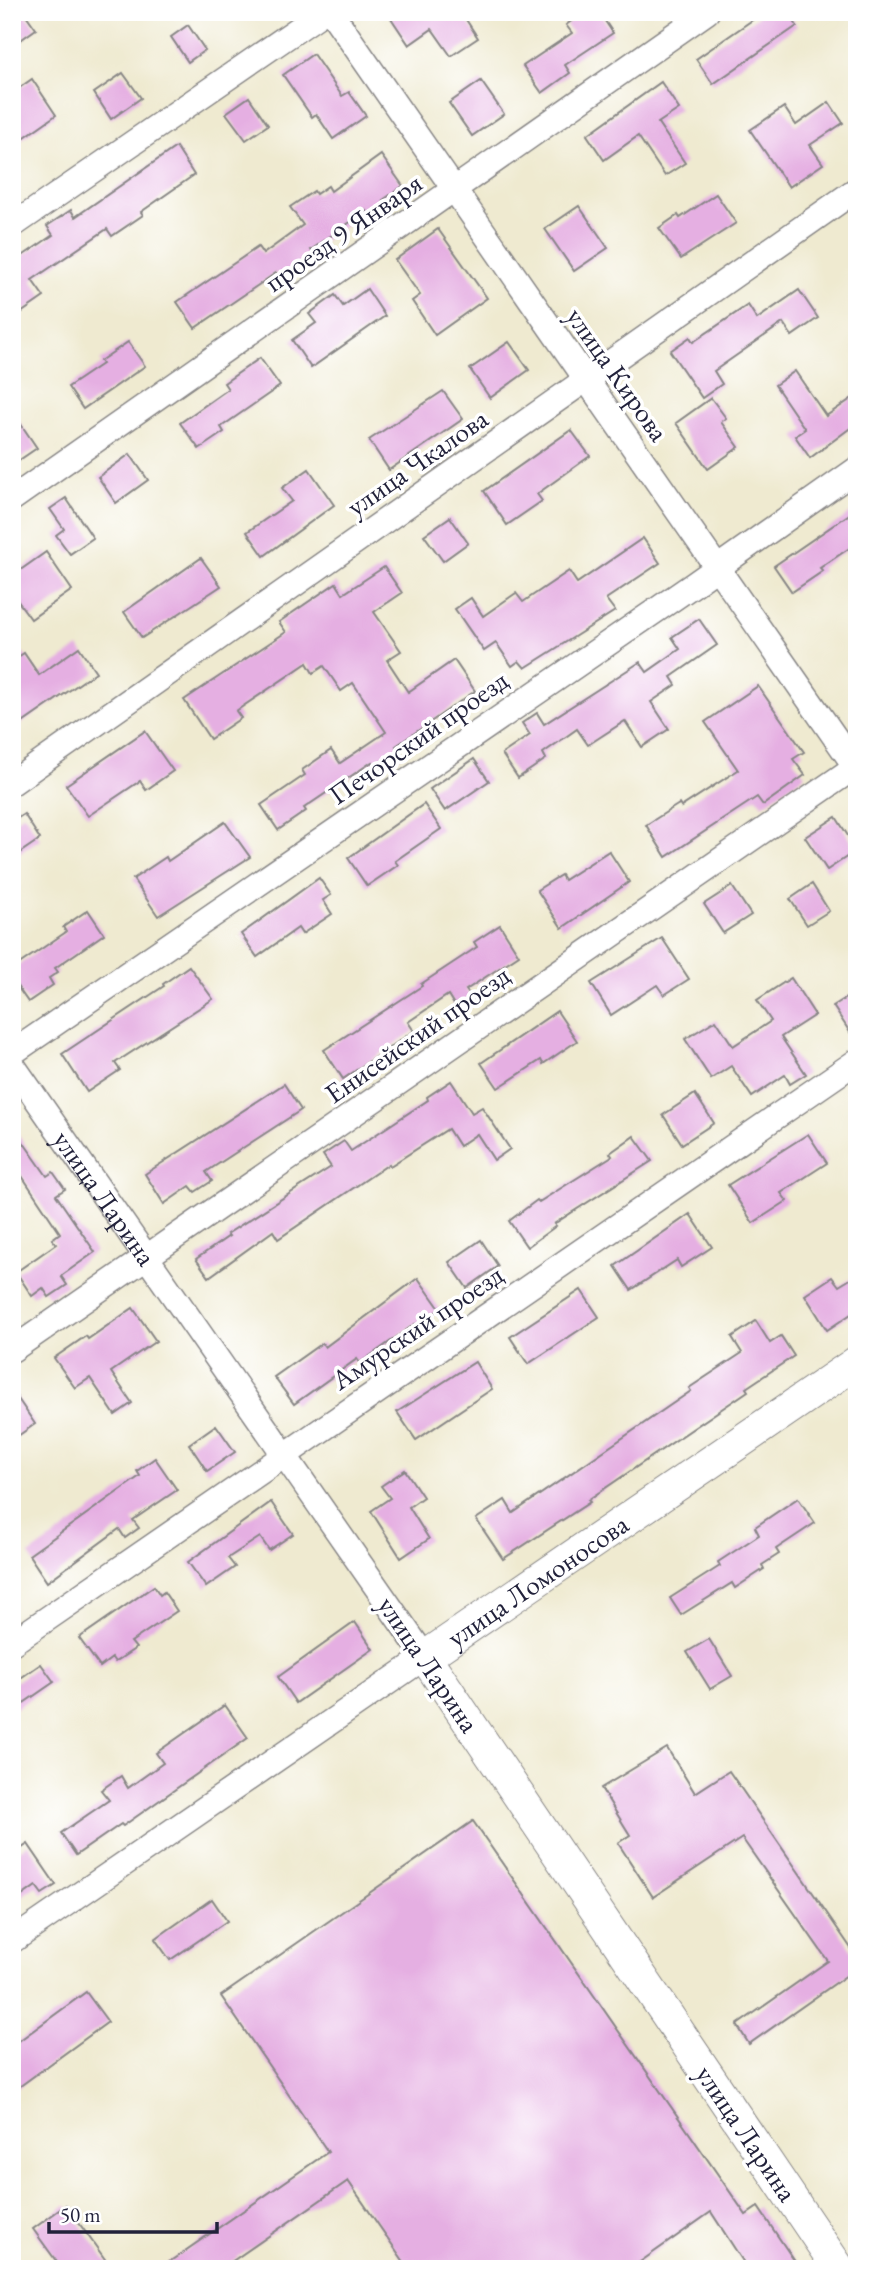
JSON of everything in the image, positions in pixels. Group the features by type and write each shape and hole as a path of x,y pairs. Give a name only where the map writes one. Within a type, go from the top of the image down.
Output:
{"main road":[{"name":"улица Ломоносова","path":"425,1657 857,1362"},
{"name":"улица Ларина","path":"425,1657 839,2269"}],"street":[{"path":"12,226 323,12"},
{"name":"улица Кирова","path":"331,12 856,768"},
{"name":"проезд 9 Января","path":"12,499 707,12"},
{"name":"улица Чкалова","path":"12,783 857,189"},
{"name":"Печорский проезд","path":"12,1053 857,469"},
{"name":"Енисейский проезд","path":"12,1350 856,768"},
{"name":"Амурский проезд","path":"12,1643 857,1062"},
{"name":"улица Ларина","path":"12,1064 425,1657"},
{"name":"улица Ломоносова","path":"12,1941 425,1657"}],"building":[{"path":"12,12 24,12 36,29 12,46"},
{"path":"387,12 461,12 478,38 451,56 432,29 409,45"},
{"path":"584,12 599,12 613,33 565,65 570,73 542,93 523,66 572,33 566,25"},
{"path":"764,12 788,12 797,26 713,84 696,59"},
{"path":"188,25 205,50 188,62 171,37"},
{"path":"313,54 342,96 349,92 366,116 333,139 316,114 312,117 283,75"},
{"path":"123,73 141,98 111,119 94,93"},
{"path":"32,79 56,115 12,146 12,93"},
{"path":"481,81 504,114 472,136 449,103"},
{"path":"661,82 679,109 658,123 685,163 665,176 638,136 604,160 587,135"},
{"path":"249,97 268,125 246,140 226,113"},
{"path":"829,102 843,123 810,145 823,164 789,187 750,130 784,107 796,125"},
{"path":"176,147 194,175 112,236 107,229 32,280 44,297 12,319 12,251 18,259 53,235 47,226 71,210 75,217"},
{"path":"381,155 403,186 383,200 387,207 371,219 366,211 311,250 317,259 283,283 276,273 195,328 177,302 258,247 263,254 303,225 290,207 314,191 316,194 328,186 331,191"},
{"path":"716,194 736,223 681,259 659,228 678,215 680,218"},
{"path":"579,206 608,248 574,271 545,229"},
{"path":"438,229 487,298 435,335 412,301 420,295 395,260"},
{"path":"367,289 385,316 311,368 292,340 316,323 309,314 335,295 343,306"},
{"path":"799,290 818,318 792,336 783,323 714,371 722,384 702,398 670,351 690,337 693,342 748,305 757,319"},
{"path":"128,342 145,366 83,409 68,387"},
{"path":"509,342 529,370 490,398 470,369"},
{"path":"260,358 280,386 221,427 224,432 199,449 180,423 228,389 224,383"},
{"path":"795,371 826,416 857,395 857,423 810,458 795,436 805,429 775,385"},
{"path":"443,391 463,419 389,470 369,440"},
{"path":"711,398 726,418 721,422 739,447 708,469 676,423"},
{"path":"12,411 37,448 12,465"},
{"path":"571,430 590,456 537,494 542,501 507,525 484,491"},
{"path":"130,454 148,480 116,503 98,477"},
{"path":"309,469 334,505 264,556 247,532 292,501 282,488"},
{"path":"66,498 93,538 70,554 56,535 64,529 50,509"},
{"path":"857,509 857,543 820,568 823,571 792,592 774,566"},
{"path":"450,517 468,543 443,561 424,535"},
{"path":"643,538 660,563 606,599 615,611 525,668 519,661 512,666 496,643 484,651 455,609 471,598 483,616 516,593 523,602 569,571 577,583"},
{"path":"46,552 72,590 31,619 12,593 12,576"},
{"path":"201,558 221,586 142,638 124,612"},
{"path":"384,567 402,593 374,612 401,651 387,660 408,692 454,660 475,691 396,746 402,755 378,771 372,762 304,808 306,811 278,830 261,805 305,775 302,770 331,750 340,763 386,732 353,683 341,691 324,666 313,673 307,663 236,711 241,718 210,739 184,700 286,632 279,622 336,583 343,594"},
{"path":"699,619 717,645 671,677 676,685 651,702 669,729 642,747 625,721 588,745 577,729 543,753 546,759 518,778 502,754 530,735 522,723 537,713 544,724 640,662 647,672 680,649 672,637"},
{"path":"79,647 96,672 21,724 12,711 12,661 24,653 39,675"},
{"path":"758,686 804,752 793,759 805,775 763,805 757,797 666,857 646,825 679,804 681,807 738,770 705,722"},
{"path":"145,731 173,771 146,790 140,781 88,816 66,785"},
{"path":"474,759 489,781 445,811 430,789"},
{"path":"424,804 441,829 395,861 398,865 367,886 348,858"},
{"path":"24,814 40,839 12,858 12,822"},
{"path":"836,817 857,850 827,870 805,837"},
{"path":"225,822 250,857 158,916 133,879 166,857 168,861"},
{"path":"609,851 629,882 562,928 537,890 561,875 564,880"},
{"path":"319,878 331,895 323,900 332,914 302,934 298,928 257,957 241,934"},
{"path":"812,884 829,911 807,925 790,899"},
{"path":"732,886 751,915 723,933 704,904"},
{"path":"88,910 104,934 55,968 58,972 49,978 53,985 28,1002 12,979 12,969 66,932 63,927"},
{"path":"500,925 519,955 466,990 474,1001 458,1011 448,995 408,1022 414,1031 343,1079 324,1050 477,947 474,942"},
{"path":"662,938 689,979 664,995 657,985 611,1015 591,983"},
{"path":"189,966 213,999 115,1063 120,1070 87,1092 62,1054 164,986 163,984"},
{"path":"791,978 815,1015 781,1037 806,1074 790,1084 785,1075 752,1097 731,1066 711,1079 685,1039 716,1020 733,1046 771,1021 757,1000"},
{"path":"857,991 857,1043 833,1006"},
{"path":"557,1011 577,1041 543,1064 541,1060 498,1088 481,1063"},
{"path":"451,1081 472,1113 482,1107 510,1149 494,1160 477,1134 459,1146 448,1129 390,1166 389,1164 278,1239 273,1231 209,1277 196,1259 229,1236 227,1234 331,1167 323,1155 344,1141 351,1151 428,1100 427,1097"},
{"path":"284,1084 301,1110 206,1172 212,1181 195,1192 190,1186 164,1204 145,1174"},
{"path":"695,1094 714,1123 682,1144 663,1115"},
{"path":"12,1126 47,1176 53,1172 65,1189 56,1195 95,1252 61,1276 67,1285 49,1297 43,1288 32,1296 16,1272 56,1244 52,1239 60,1233 12,1161"},
{"path":"808,1134 827,1163 781,1193 787,1201 753,1223 728,1185"},
{"path":"634,1136 652,1161 554,1224 556,1226 527,1247 509,1221 537,1200 539,1202 612,1156 610,1153"},
{"path":"690,1214 712,1247 681,1267 677,1260 631,1290 615,1266"},
{"path":"481,1240 498,1266 467,1288 449,1262"},
{"path":"857,1275 857,1310 827,1330 805,1295 832,1277 839,1286"},
{"path":"418,1278 440,1309 360,1363 357,1359 294,1404 274,1377 322,1343 325,1347"},
{"path":"581,1290 599,1317 528,1364 510,1337"},
{"path":"133,1308 156,1341 111,1372 132,1403 115,1415 90,1378 75,1388 54,1358 86,1336 88,1339"},
{"path":"756,1321 770,1343 781,1336 794,1356 746,1388 748,1391 588,1500 590,1502 503,1559 476,1519 505,1500 513,1513 691,1391 689,1388 742,1353 732,1337"},
{"path":"475,1362 492,1389 416,1440 397,1412"},
{"path":"12,1390 35,1424 12,1440"},
{"path":"216,1425 235,1452 207,1471 189,1444"},
{"path":"155,1458 177,1490 133,1520 139,1528 125,1538 119,1529 47,1582 29,1555 140,1476 137,1471"},
{"path":"405,1470 423,1497 409,1507 429,1539 401,1558 371,1511 390,1498 381,1486"},
{"path":"798,1498 815,1523 776,1549 779,1554 762,1565 764,1569 735,1588 732,1583 681,1615 670,1598 720,1566 718,1562 759,1535 755,1527"},
{"path":"271,1502 293,1534 269,1550 260,1537 228,1558 235,1567 206,1587 188,1562"},
{"path":"154,1586 160,1595 164,1592 177,1611 131,1642 136,1648 115,1662 112,1658 100,1667 79,1638"},
{"path":"355,1622 373,1649 296,1703 278,1677"},
{"path":"709,1639 732,1676 710,1689 687,1652"},
{"path":"41,1664 54,1682 12,1711 12,1684"},
{"path":"225,1705 248,1738 123,1826 121,1824 76,1855 61,1833 109,1800 101,1790 121,1776 128,1788 163,1763 156,1753"},
{"path":"667,1748 695,1793 729,1771 857,1957 857,1968 749,2044 737,2025 828,1961 742,1838 653,1897 618,1843 630,1835 601,1788"},
{"path":"473,1821 746,2215 758,2207 800,2269 748,2269 711,2212 630,2269 409,2269 348,2181 221,2269 159,2269 328,2152 221,1996"},
{"path":"28,1844 56,1885 42,1894 36,1886 12,1903 12,1855"},
{"path":"212,1899 227,1921 170,1960 155,1939"},
{"path":"86,1992 108,2022 12,2092 12,2046"},
{"path":"66,2205 112,2269 62,2269 33,2229"}]}
